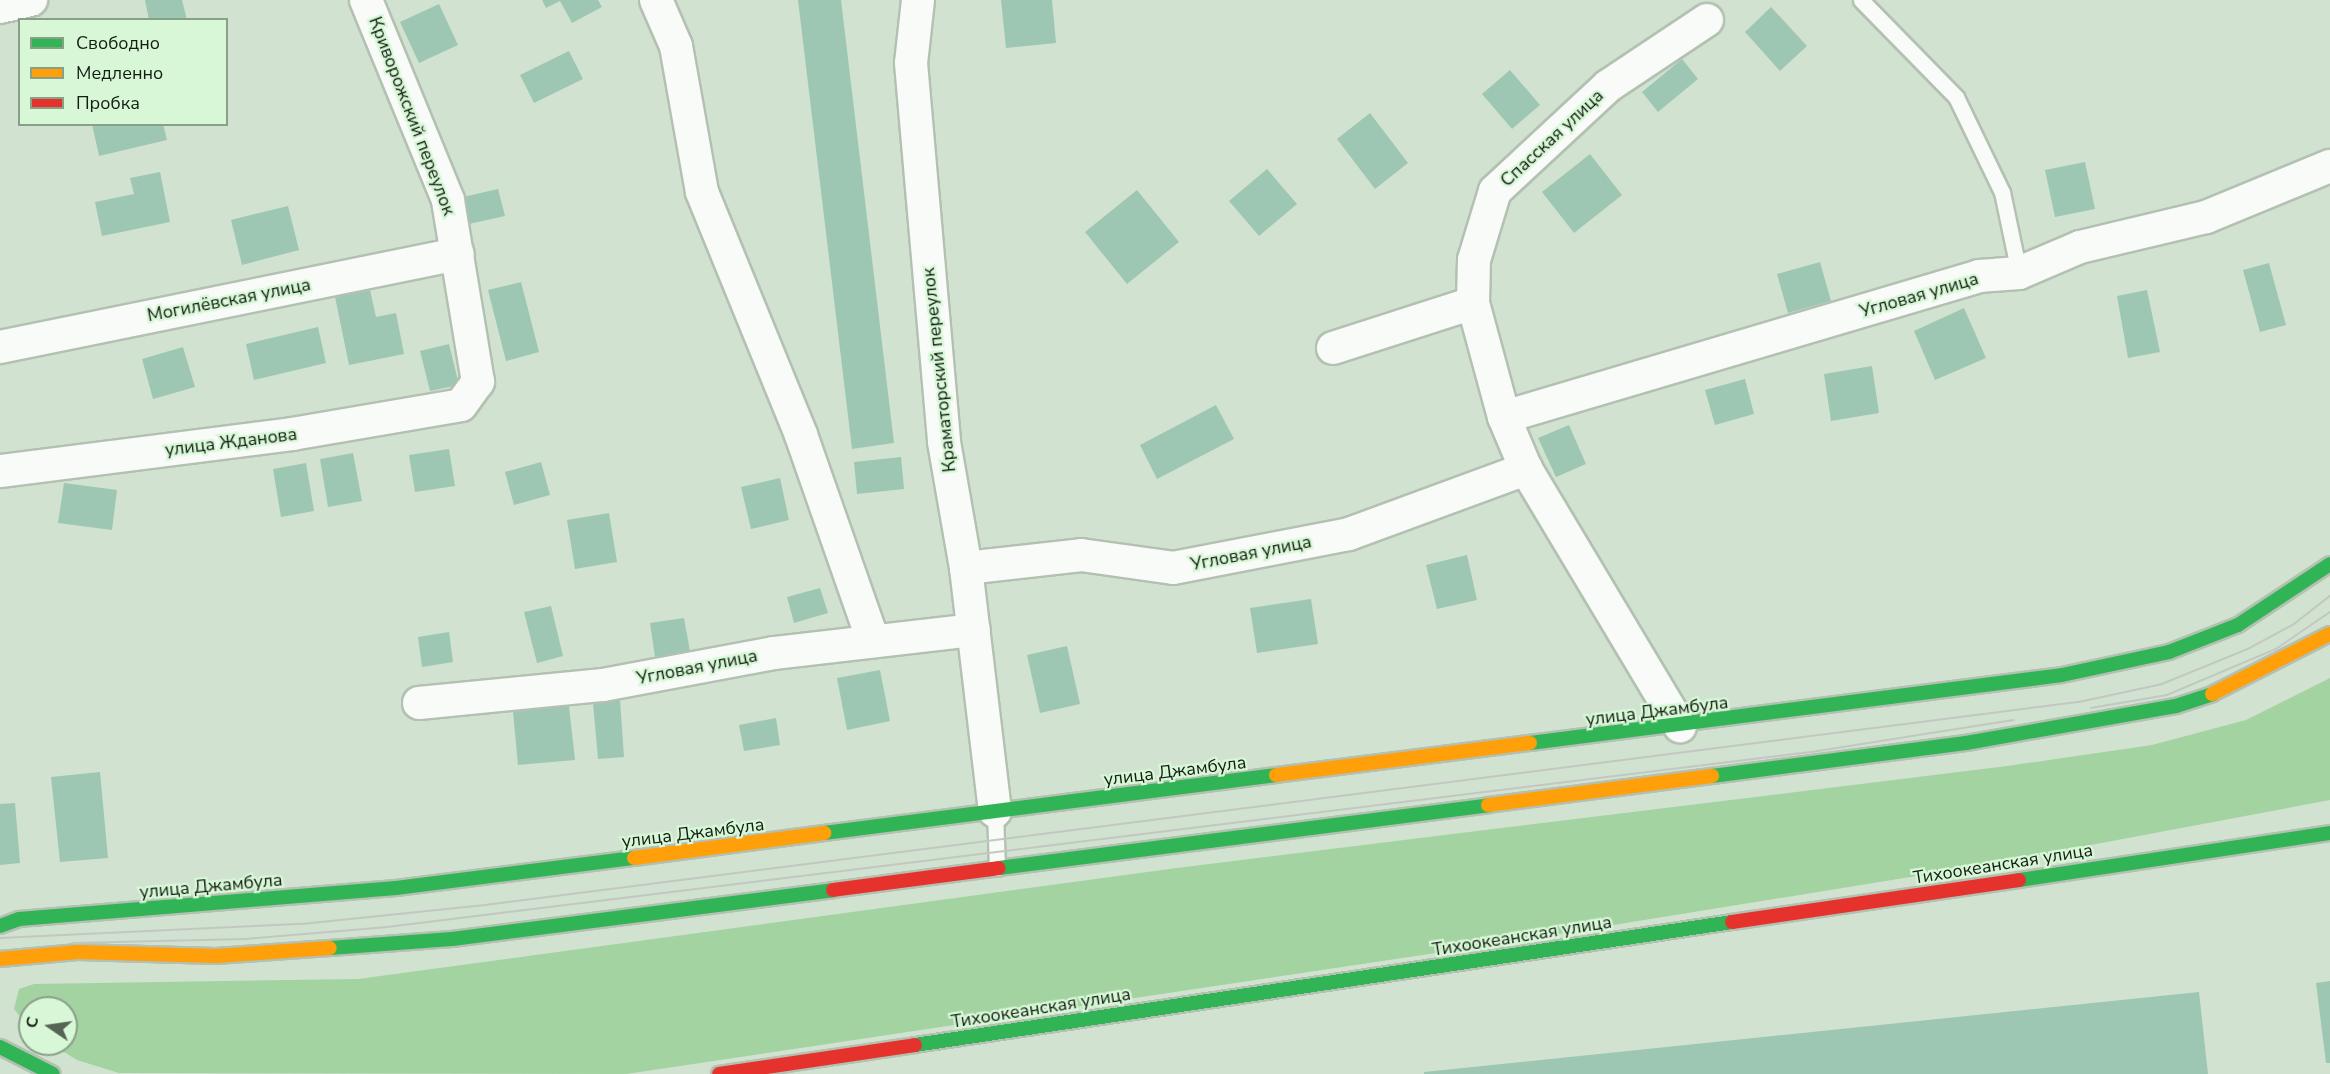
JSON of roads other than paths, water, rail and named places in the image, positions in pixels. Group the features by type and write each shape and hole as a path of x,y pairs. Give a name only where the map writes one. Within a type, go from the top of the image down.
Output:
{"street":[{"path":"0,6 32,0"},
{"name":"Криворожский переулок","path":"366,0 448,200 478,382 461,405"},
{"path":"656,0 676,46 702,192 801,435 873,641"},
{"name":"Краматорский переулок","path":"918,0 911,63 944,442 966,568 995,811"},
{"name":"Спасская улица","path":"1680,726 1526,469 1504,417 1473,303 1474,260 1495,191 1608,86 1707,20"},
{"name":"Угловая улица","path":"1504,417 1979,276 2019,273 2080,247 2206,217 2330,166"},
{"name":"Могилёвская улица","path":"0,346 458,254"},
{"path":"1333,348 1473,303"},
{"name":"улица Жданова","path":"0,471 292,434 461,405"},
{"name":"Угловая улица","path":"966,568 1081,555 1173,568 1349,534 1526,469"},
{"name":"улица Джамбула","path":"0,926 19,919 396,888 1680,726 2062,675 2169,652 2238,625 2330,564"},
{"name":"Угловая улица","path":"419,703 603,685 774,653 974,630"},
{"path":"0,959 78,952 216,956 318,951 997,868 2078,727 2176,706 2230,688 2330,634"},
{"name":"Тихоокеанская улица","path":"719,1074 2330,833"},
{"path":"0,1047 53,1074"}],"lane":[{"path":"1861,0 1956,97 2002,192 2019,273"},
{"path":"995,811 997,868"}],"tram line":[{"path":"0,938 302,924 485,905 2079,702 2162,684 2250,648 2294,624 2330,596"},
{"path":"2091,708 2167,695 2276,649 2330,612"},
{"path":"72,943 245,939 387,927 1818,751 2014,720"}]}
